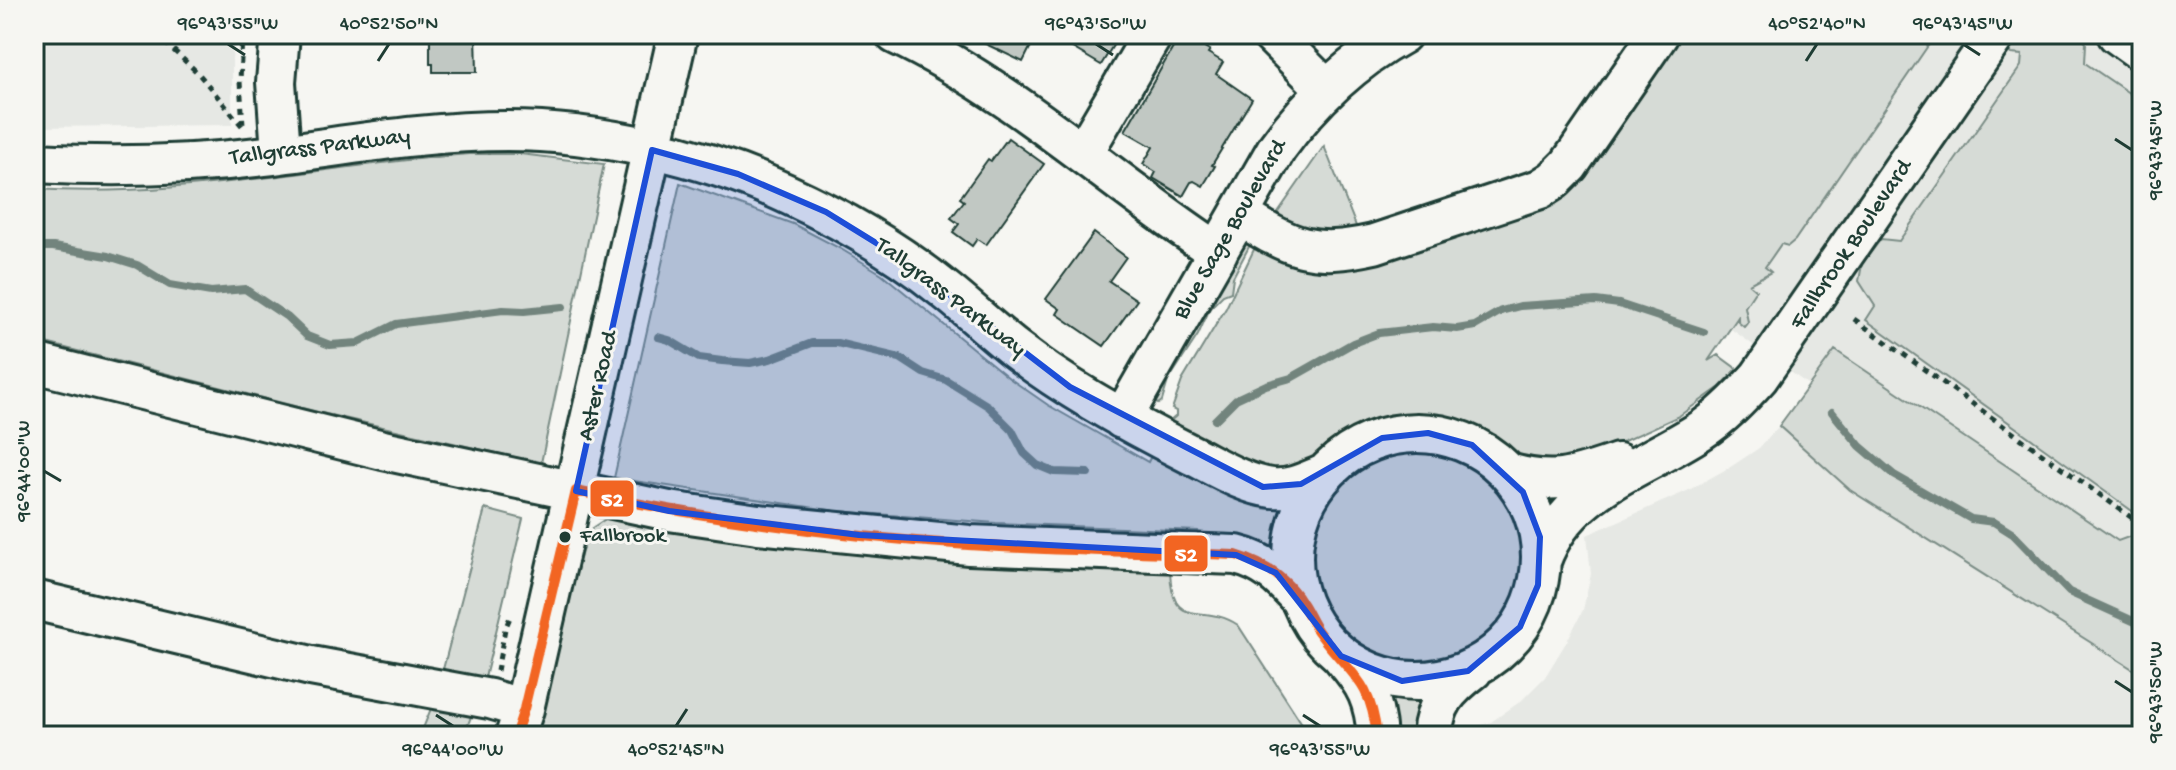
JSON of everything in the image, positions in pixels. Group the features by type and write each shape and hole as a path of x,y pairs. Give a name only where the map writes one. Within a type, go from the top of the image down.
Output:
{"street":[{"path":"280,34 276,82 281,152"},
{"name":"Aster Road","path":"520,722 576,491 678,34"},
{"path":"895,34 987,86 1218,252"},
{"path":"1083,153 1153,34"},
{"path":"1271,34 1326,89"},
{"name":"Blue Sage Boulevard","path":"1122,419 1277,148 1298,119 1326,89 1402,34"},
{"path":"1239,215 1275,238 1301,249 1348,250 1540,189 1569,165 1659,34"},
{"name":"Fallbrook Boulevard","path":"1541,561 1554,532 1578,504 1598,489 1713,422 1737,401 1772,359 1996,34"},
{"path":"2117,34 2142,52"},
{"name":"Tallgrass Parkway","path":"34,163 96,166 242,159 417,135 512,131 600,139 692,158 751,179 826,212 869,236 944,289 1016,349 1122,419 1263,487 1288,488 1325,474"},
{"path":"34,363 383,450 669,511 859,535 969,545 1236,555 1256,560 1276,573 1300,599 1317,630 1361,679 1370,696 1377,736"},
{"path":"1300,599 1293,555 1301,512 1325,474 1361,446 1405,433 1451,437 1492,457 1508,473 1523,492 1534,514 1540,537 1538,585 1520,627 1487,660 1451,687 1439,704 1432,736"},
{"name":"Fallbrook Boulevard","path":"1508,473 1534,480 1569,478 1688,438"},
{"path":"34,600 311,666 490,699 520,722"},
{"path":"1341,656 1380,676 1413,681 1447,678 1487,660"}],"path":[{"path":"156,34 198,73 243,127 240,82 242,34"},
{"path":"1854,319 2142,525"}],"highlighted area":[{"path":"652,150 738,174 826,212 907,262 1070,387 1263,487 1301,484 1382,438 1428,433 1472,445 1523,492 1540,537 1538,585 1520,627 1468,671 1402,681 1341,656 1276,573 1236,555 859,535 669,511 576,491"}],"shaded area":[{"path":"34,34 235,34 232,125 34,127"},
{"path":"1645,34 1936,34 1795,240 1788,246 1781,244 1765,267 1771,272 1749,284 1756,290 1745,307 1748,322 1744,327 1738,322 1738,317 1708,361 1718,355 1737,369 1720,387 1679,416 1565,468 1512,463 1482,440 1460,429 1411,421 1387,423 1344,439 1312,465 1271,477 1168,423 1176,416 1176,411 1172,409 1182,381 1226,308 1258,241 1324,146 1360,236 1532,179 1561,156"},
{"path":"1671,34 2142,34 2142,532 2118,541 1835,350 1810,386 1731,329 1756,289 1581,166"},
{"path":"2018,34 2079,34 2086,43 2085,63 2142,102 2142,518 1866,320 1875,306 1859,281 1862,264 1881,239 1899,241 2021,66 2022,55 2011,54 2007,50"},
{"path":"470,154 520,154 604,164 541,463 326,414 34,340 34,189 89,191 198,185"},
{"path":"680,183 793,224 841,249 882,274 1009,378 1048,405 1148,462 1152,454 1287,504 1276,552 1199,536 1198,531 996,523 836,511 614,478"},
{"path":"1252,241 1233,277 1231,292 1223,295 1210,308 1198,335 1168,381 1162,401 1158,404 1152,401 1243,244"},
{"path":"1835,350 2118,541 2142,532 2142,675 1850,490 1779,426"},
{"path":"1779,426 1850,490 2142,675 2142,736 1464,736 1464,730 1491,722 1521,701 1545,677 1583,610 1591,574 1587,535 1687,491 1732,466 1759,448"},
{"path":"1412,449 1454,457 1473,467 1489,481 1503,497 1513,516 1521,558 1513,600 1503,619 1489,635 1473,649 1454,659 1412,667 1370,659 1351,649 1335,635 1321,619 1311,600 1303,558 1311,516 1321,497 1335,481 1351,467 1370,457"},
{"path":"485,509 523,519 483,686 441,677"},
{"path":"610,516 1170,567 1172,588 1182,609 1224,618 1238,625 1310,736 534,736 582,551 592,528"},
{"path":"1389,694 1425,697 1417,736 1389,736"},
{"path":"434,701 474,708 464,736 420,736"}],"building":[{"path":"430,34 476,34 477,72 433,72"},
{"path":"965,34 1037,34 1023,62"},
{"path":"1049,34 1120,34 1101,65"},
{"path":"1181,34 1210,50 1208,53 1223,62 1216,74 1252,99 1212,165 1215,166 1203,186 1191,182 1183,196 1153,178 1156,172 1143,164 1153,147 1125,131"},
{"path":"1008,138 1044,164 986,245 977,239 972,246 953,232 959,224 951,218 964,201 960,198 988,159 991,161"},
{"path":"1094,233 1126,257 1109,281 1137,300 1104,346 1057,314 1060,309 1046,299"}],"waterway":[{"path":"34,247 108,256 137,265 170,285 211,292 245,289 287,317 307,336 330,345 358,343 396,324 503,310 563,307"},
{"path":"1215,420 1236,399 1291,378 1353,343 1379,333 1475,326 1501,311 1520,306 1596,301 1619,304 1704,332"},
{"path":"658,337 699,358 722,361 750,363 812,343 837,343 900,358 923,373 946,380 988,406 1012,430 1024,453 1037,465 1054,472 1088,473"},
{"path":"1832,412 1860,446 1894,475 1971,519 1994,522 2013,534 2069,592 2142,625"}],"transit line":[{"name":"52","path":"515,736 576,491 722,518 870,537 1001,547 1236,555 1273,572 1295,593 1317,630 1358,679 1370,702 1377,736"}],"place":[{"name":"Fallbrook","path":"565,537"}]}
